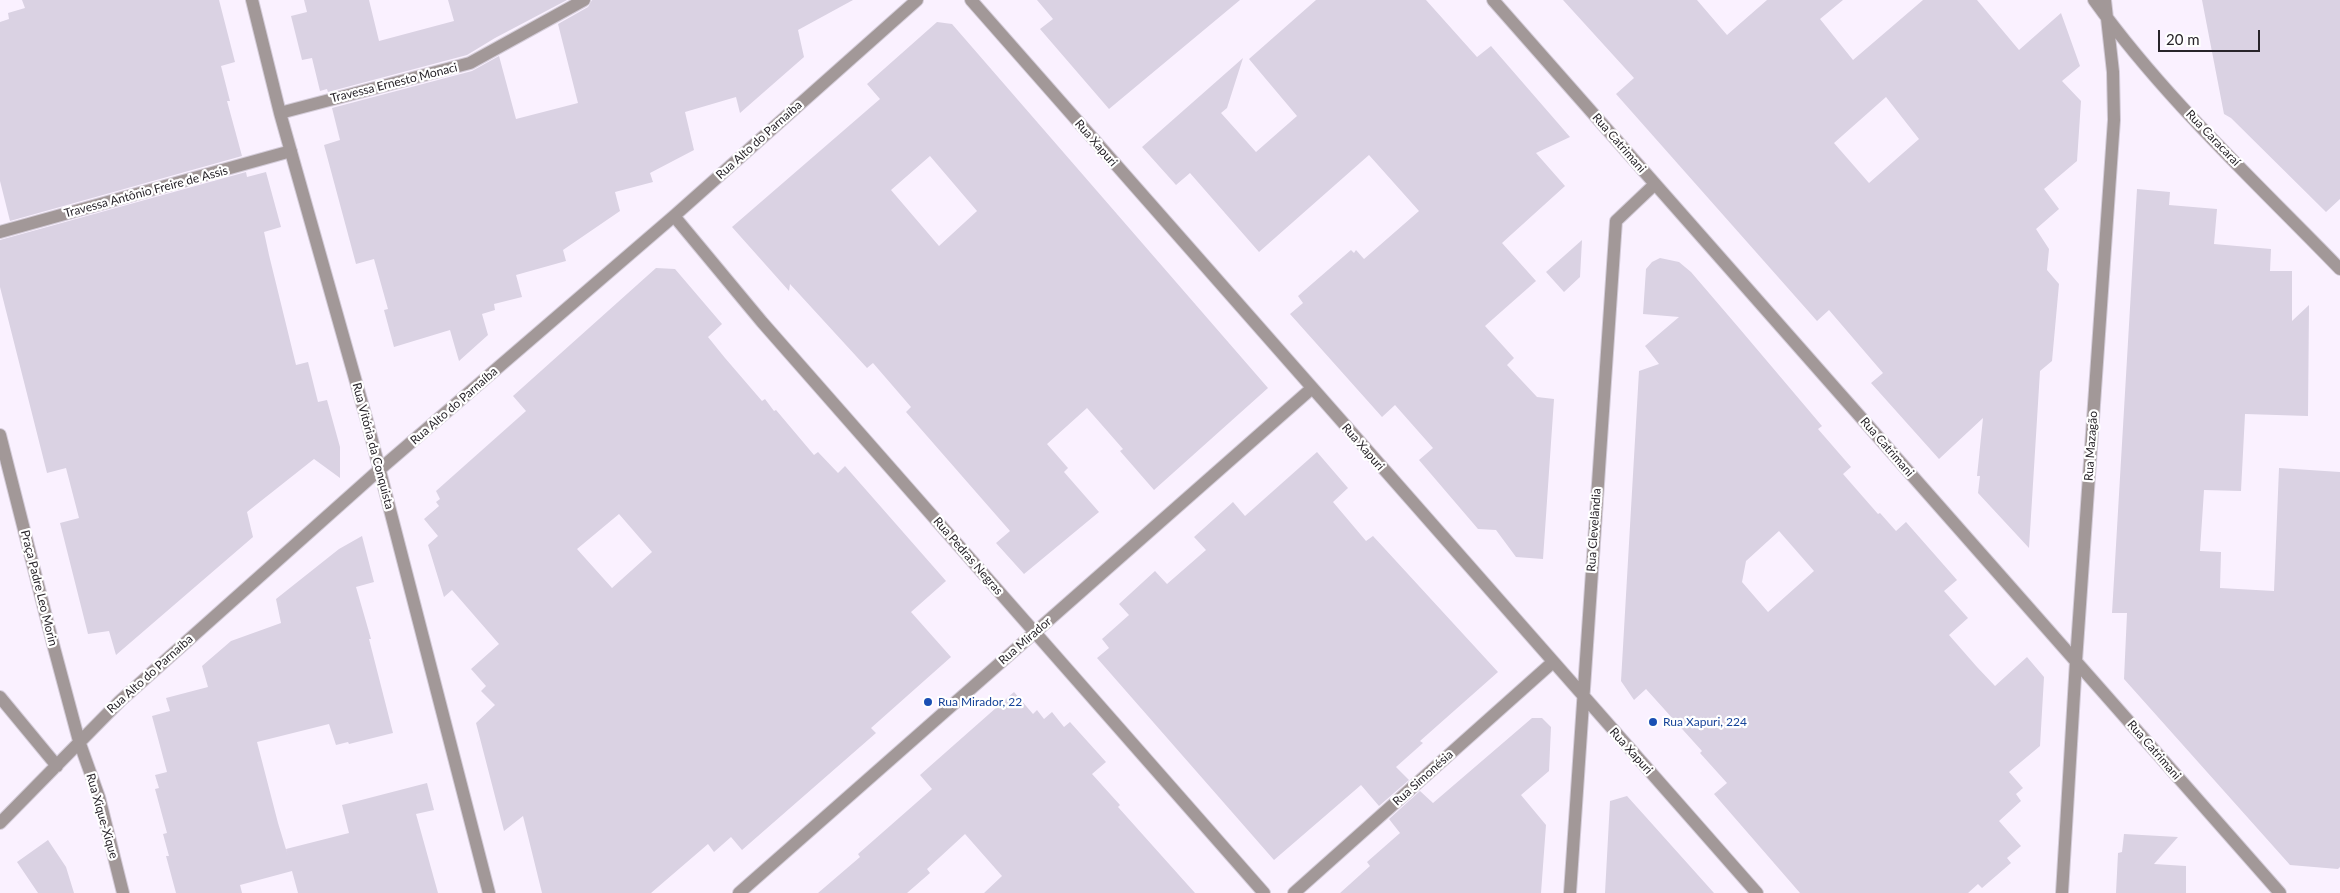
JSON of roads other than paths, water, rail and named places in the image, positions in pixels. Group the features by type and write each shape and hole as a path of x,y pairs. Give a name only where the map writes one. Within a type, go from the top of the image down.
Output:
{"street":[{"name":"Rua Vitória da Conquista","path":"252,0 280,113 379,470 489,893"},
{"name":"Travessa Ernesto Monaci","path":"280,113 470,63 584,0"},
{"name":"Rua Alto do Parnaíba","path":"0,822 58,766 79,741 120,701 379,470 674,216 917,0"},
{"name":"Rua Xapuri","path":"971,0 1311,389 1757,893"},
{"name":"Rua Catrimani","path":"1493,0 2280,893"},
{"name":"Rua Caracaraí","path":"2094,0 2107,19 2185,109 2340,268"},
{"name":"Rua Mazagão","path":"2062,893 2076,661 2114,120 2113,72 2105,0"},
{"name":"Travessa Antônio Freire de Assis","path":"0,232 291,151"},
{"name":"Rua Clevelândia","path":"1570,893 1616,221 1655,184"},
{"name":"Rua Pedras Negras","path":"674,216 762,322 1264,893"},
{"name":"Rua Mirador","path":"739,893 1311,389"},
{"name":"Praça Padre Leo Morin","path":"0,435 79,741"},
{"name":"Rua Simonésia","path":"1294,893 1553,662"},
{"path":"0,697 58,766"},
{"name":"Rua Xique-Xique","path":"79,741 99,798 123,893"}],"place":[{"name":"Rua Mirador, 22","path":"928,702"},
{"name":"Rua Xapuri, 224","path":"1653,722"}]}
